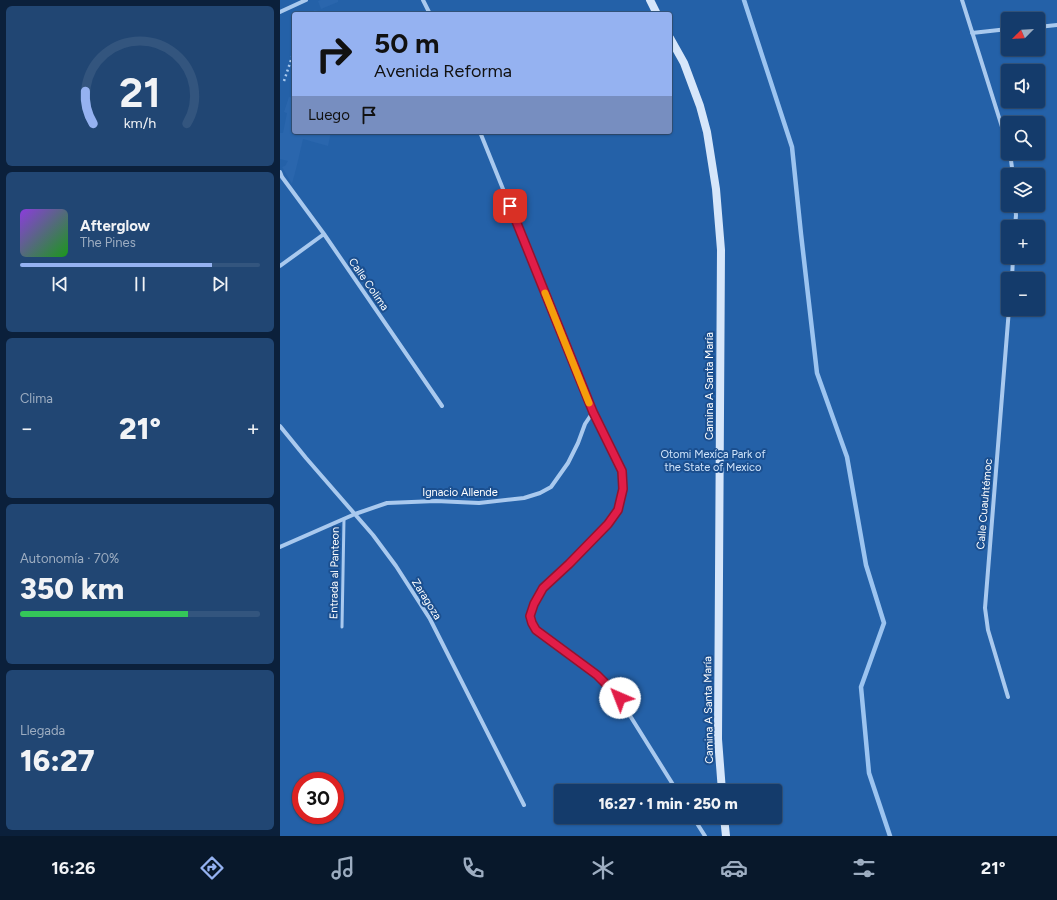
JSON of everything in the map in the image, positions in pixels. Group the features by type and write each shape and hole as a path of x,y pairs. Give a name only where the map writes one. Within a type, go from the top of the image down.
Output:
{"main road":[{"path":"650,0 656,12"},
{"name":"Camina A Santa María","path":"672,41 684,62 700,106 707,132 716,189 721,250 718,739 721,784"},
{"path":"725,824 726,836"}],"street":[{"path":"280,12 306,0"},
{"path":"423,0 429,12"},
{"path":"962,0 1001,124"},
{"path":"1045,26 1057,25"},
{"path":"972,33 1001,30"},
{"path":"481,134 593,412 622,471 623,489 618,510 608,524 543,588 534,604 530,616 532,623 536,630 597,675 620,698 673,784"},
{"name":"Calle Colima","path":"280,172 282,177 324,234 442,406"},
{"path":"280,266 324,234"},
{"name":"Calle Cuauhtémoc","path":"1008,316 985,608 988,630 1008,697"},
{"name":"Ignacio Allende","path":"280,547 354,514 387,503 436,501 480,503 524,498 540,493 551,487 568,463 585,424 593,412"},
{"name":"Zaragoza","path":"280,426 373,535 430,619 524,805"},
{"path":"697,824 705,836"}],"lane":[{"name":"Entrada al Panteon","path":"342,627 344,519"}],"path":[{"path":"284,81 292,57"}],"green space":[{"name":"Otomi Mexica Park of the State of Mexico","path":"280,0 1057,0 1057,836 280,836"}],"building":[{"path":"338,0 338,2 321,9 318,1"},
{"path":"314,10 323,12 313,12"},
{"path":"289,97 292,98 292,134 331,134 328,146 303,139 292,184 282,167 285,166 288,161 280,159 280,133 283,133 287,113 284,112"}],"waterway":[{"path":"744,0 792,147 817,373 847,457 866,565 884,623 861,687 869,773 890,836"}],"slow traffic":[{"path":"545,293 589,403"}],"route":[{"path":"510,206 593,412 622,471 623,489 618,510 608,524 543,588 534,604 530,616 536,630 597,675 620,698"}]}
